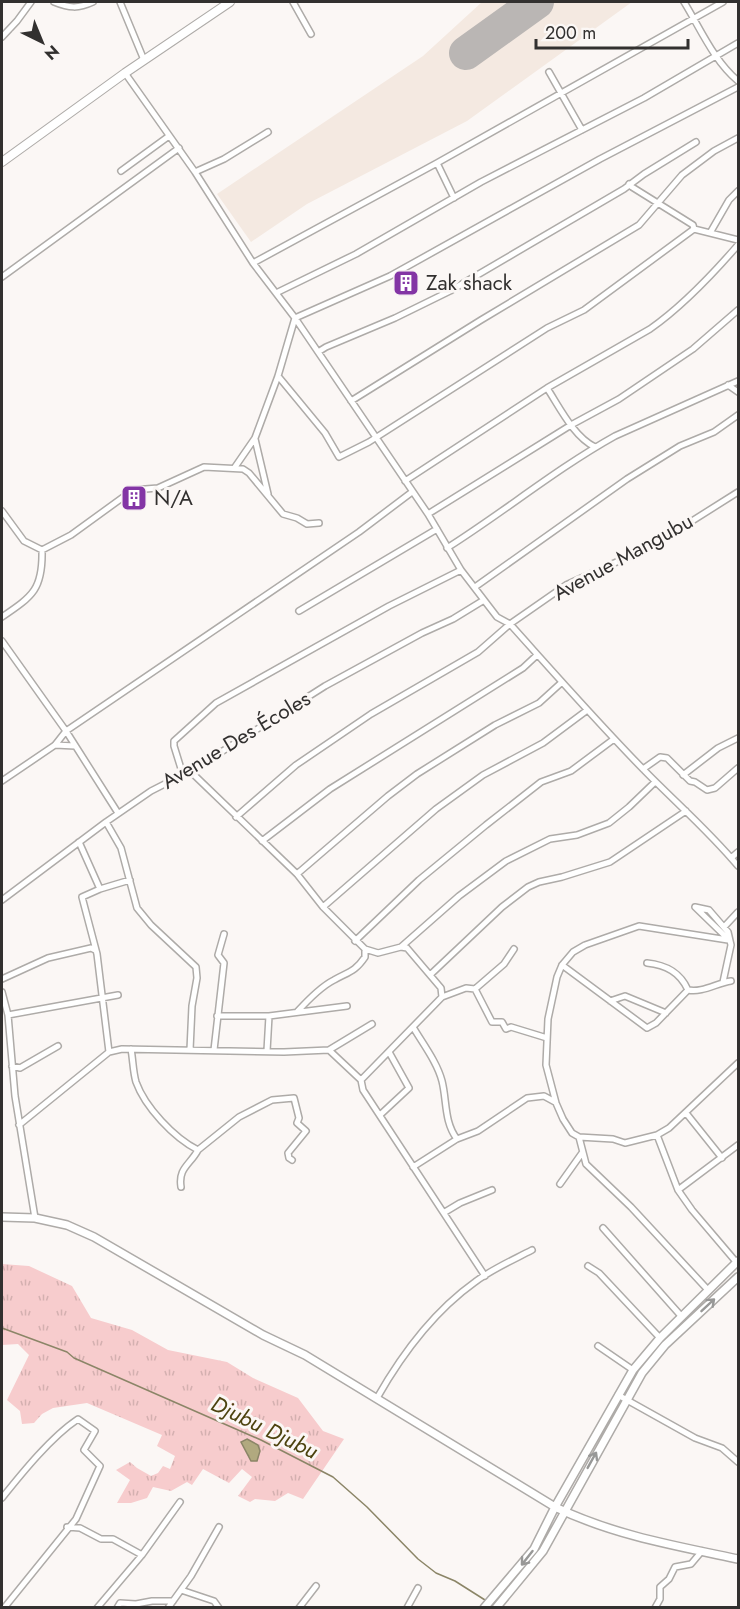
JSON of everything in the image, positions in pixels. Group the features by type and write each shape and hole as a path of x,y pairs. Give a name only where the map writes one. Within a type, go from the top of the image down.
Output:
{"main road":[{"path":"2,162 125,73 230,2"}],"street":[{"path":"2,37 31,2"},
{"path":"54,2 66,7 81,8 93,2"},
{"path":"120,2 144,60"},
{"path":"293,2 311,34"},
{"path":"684,2 730,74 738,81"},
{"path":"253,263 437,163 723,2"},
{"path":"276,294 356,254 738,43"},
{"path":"549,72 582,130"},
{"path":"125,73 179,148 253,263 295,318 376,437 428,514 461,570 497,617 510,624 586,711 715,839 738,866"},
{"path":"235,467 255,438 278,376 295,318 390,276 600,159 738,87"},
{"path":"195,172 224,159 268,132"},
{"path":"121,171 169,136"},
{"path":"351,401 639,225 682,175 714,151 738,138"},
{"path":"318,352 450,291 614,195 696,142"},
{"path":"2,277 179,148"},
{"path":"437,163 454,198"},
{"path":"405,481 546,388 664,320 719,267 738,242 694,229 693,225 629,184"},
{"path":"710,233 729,200 738,191"},
{"path":"278,376 325,433 339,457 376,437 548,328 584,310 694,229"},
{"path":"428,514 572,425 595,414 665,368 693,349 738,310"},
{"path":"447,548 595,447 738,381"},
{"path":"728,385 738,392"},
{"path":"546,388 572,425 588,444 595,447"},
{"path":"475,587 627,479 680,446 714,432 738,416"},
{"path":"255,438 268,496"},
{"path":"2,511 24,541 42,549 71,535 133,490 158,488 204,467 235,467 249,473 283,514 307,524 319,523"},
{"path":"2,781 55,745 66,731 359,532 412,492"},
{"name":"Avenue Mangubu","path":"236,817 296,765 371,714 478,652 510,624 566,585 654,545 738,492"},
{"path":"299,611 437,529"},
{"path":"2,617 20,605 39,584 43,572 42,549"},
{"path":"183,776 174,741 216,703 389,606 461,570"},
{"name":"Avenue Des Écoles","path":"2,900 118,813 161,785 183,776 325,686 422,633 453,619 484,600"},
{"path":"2,641 66,731 118,813"},
{"path":"262,841 330,789 523,668 537,655"},
{"path":"297,874 417,774 495,725 539,703 561,683"},
{"path":"323,907 436,809 483,775 543,742 586,711"},
{"path":"683,775 718,748 738,738"},
{"path":"355,941 419,880 541,782 563,776 614,739"},
{"path":"55,745 75,746"},
{"path":"643,769 663,756 690,781 707,790 738,768"},
{"path":"190,771 297,874 323,907 355,941 365,949 378,953 401,947 407,948 441,988 442,997"},
{"path":"401,947 459,896 506,861 550,839 577,836 609,823 655,782"},
{"path":"430,975 502,907 528,887 610,862 686,812"},
{"path":"106,822 117,840 137,908 196,967 198,972 192,1006 190,1050"},
{"path":"79,842 100,889"},
{"path":"731,858 738,852"},
{"path":"109,1052 96,951 82,898 83,895 130,880"},
{"path":"723,982 731,940 724,927 709,910 695,907 728,939 639,926 585,945 573,952 562,965 553,991 547,1038 547,1072 556,1103 573,1133 579,1137 613,1139 625,1143 657,1135 669,1128 738,1063"},
{"path":"724,927 738,912"},
{"path":"214,1050 224,963 218,955 224,934"},
{"path":"2,979 48,958 91,948 96,951"},
{"path":"297,1012 333,980 350,973 365,957 365,949"},
{"path":"361,1080 442,997 466,988 475,989 504,964 514,949"},
{"path":"647,963 667,966 687,986 688,990"},
{"path":"562,965 647,1028 666,1013 688,990"},
{"path":"726,973 731,981"},
{"path":"688,990 697,992 723,982 738,983"},
{"path":"475,989 492,1022 502,1022 506,1029 512,1027 547,1038"},
{"path":"2,992 8,1015 19,1125 35,1218"},
{"path":"8,1015 118,995"},
{"path":"609,1001 625,996 666,1013"},
{"path":"217,1016 269,1016 347,1006"},
{"path":"267,1051 269,1016"},
{"path":"19,1125 109,1052 131,1049 284,1052 329,1050 372,1024"},
{"path":"413,1027 433,1059 441,1079 450,1130 457,1139"},
{"path":"12,1066 20,1068 58,1046"},
{"path":"131,1049 136,1082 148,1103 183,1143 198,1150"},
{"path":"329,1050 361,1080 363,1090 485,1276"},
{"path":"380,1115 410,1088 389,1052"},
{"path":"413,1167 457,1139 478,1131 527,1098 535,1095 544,1096 556,1103"},
{"path":"181,1187 182,1170 193,1161 198,1150 239,1118 272,1100 294,1098 299,1118 297,1123 306,1131 288,1153 292,1160"},
{"path":"686,1113 722,1158"},
{"path":"486,1607 528,1557 633,1370 660,1338 738,1262 692,1210 678,1190 657,1135"},
{"path":"579,1137 586,1164 631,1207 708,1290"},
{"path":"678,1190 738,1145"},
{"path":"560,1184 582,1153"},
{"path":"445,1212 492,1190"},
{"path":"2,1217 35,1218 67,1225 106,1243 263,1335 305,1355 555,1507 598,1526 738,1559"},
{"path":"603,1228 682,1317"},
{"path":"377,1398 398,1361 432,1320 456,1297 485,1276 532,1250"},
{"path":"588,1266 599,1273 660,1338"},
{"path":"496,1608 538,1558 642,1373 665,1345 738,1277"},
{"path":"598,1346 633,1370"},
{"path":"618,1395 695,1438 722,1448 738,1462"},
{"path":"2,1498 37,1456 78,1419 95,1431 84,1450 100,1466 75,1519 4,1608"},
{"path":"97,1608 142,1555 180,1502"},
{"path":"67,1527 80,1528 101,1539 113,1539 142,1555"},
{"path":"168,1608 182,1590 219,1527"},
{"path":"655,1608 660,1602 660,1587 669,1580 675,1567 691,1564 702,1551"},
{"path":"299,1608 316,1586"},
{"path":"407,1608 418,1588"},
{"path":"182,1590 214,1601 219,1608"},
{"path":"117,1608 120,1603 173,1601"}],"shaded area":[{"path":"482,2 632,2 467,121 307,204 251,242 217,194 423,56"}],"green space":[{"path":"2,1264 29,1266 72,1286 91,1318 132,1330 168,1350 227,1362 253,1378 298,1398 323,1431 344,1439 303,1499 288,1493 275,1501 255,1499 250,1502 238,1496 252,1477 242,1469 229,1483 203,1469 192,1485 187,1482 171,1491 153,1487 147,1498 131,1503 117,1503 130,1480 116,1470 130,1462 151,1476 158,1473 163,1466 170,1469 175,1456 157,1446 162,1435 87,1403 53,1408 42,1414 34,1423 22,1424 20,1411 7,1400 29,1355 18,1344 2,1345"}],"water":[{"path":"247,1439 258,1445 260,1451 257,1461 251,1461 241,1442"}],"waterway":[{"name":"Djubu Djubu","path":"2,1328 67,1352 74,1358 261,1440 333,1477 367,1507 418,1559 436,1573 455,1581 485,1600"}],"runway":[{"path":"466,53 537,2"}],"place":[{"name":"Zak shack","path":"406,283"},
{"name":"N/A","path":"134,498"}]}
